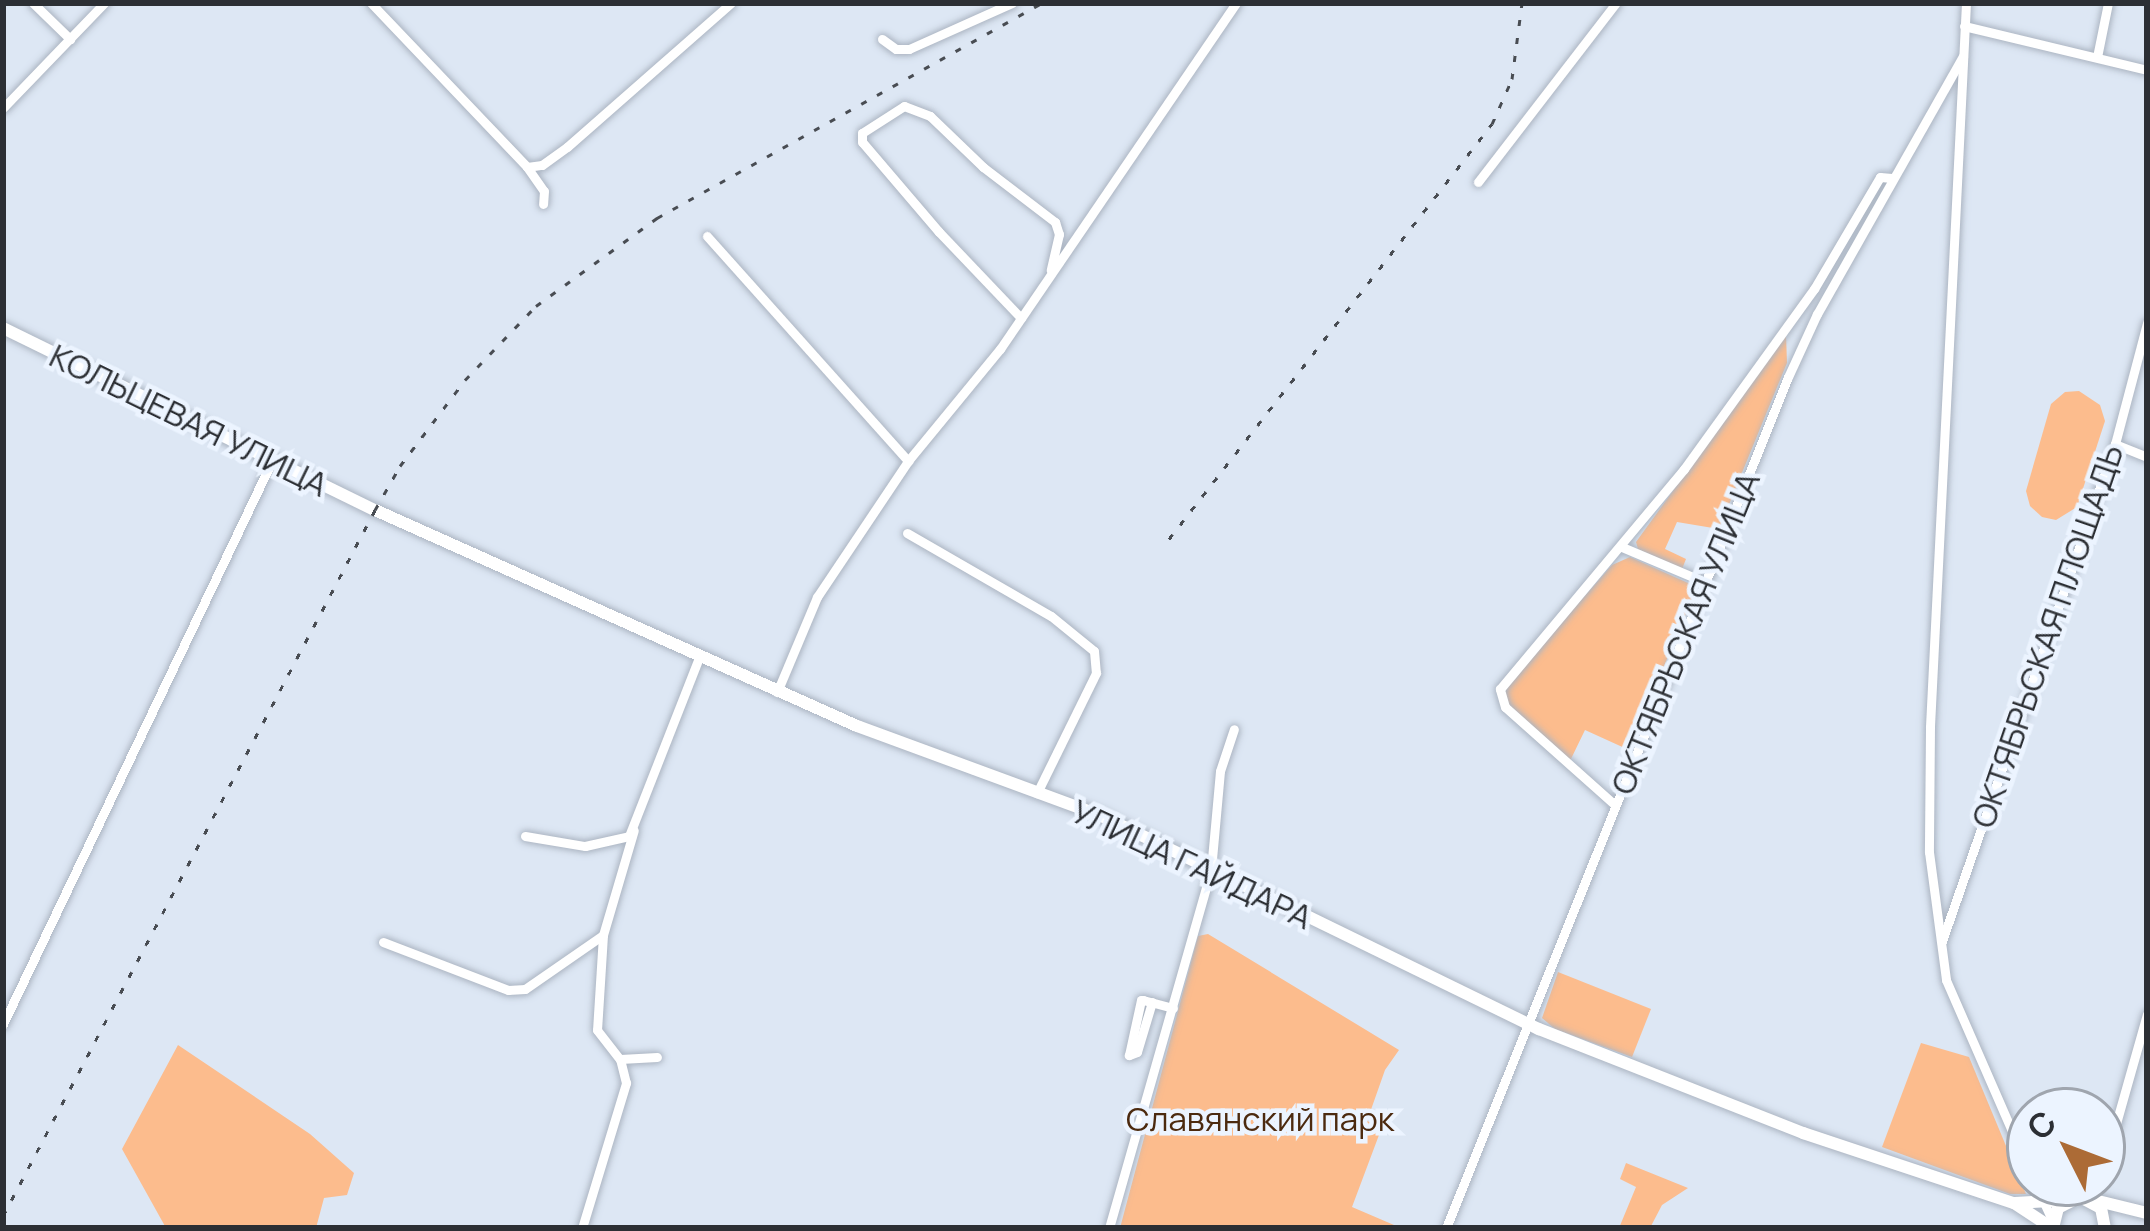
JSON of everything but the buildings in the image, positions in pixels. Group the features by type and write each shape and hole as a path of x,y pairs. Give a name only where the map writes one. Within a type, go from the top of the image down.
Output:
{"main road":[{"name":"КОЛЬЦЕВАЯ УЛИЦА","path":"3,328 374,510"},
{"name":"УЛИЦА ГАЙДАРА","path":"374,510 777,692 1104,817 1527,1023 1782,1125 2006,1198"},
{"name":"УЛИЦА ГАЙДАРА","path":"2026,1207 2053,1226"},
{"path":"2053,1226 2081,1207"},
{"name":"УЛИЦА ГАЙДАРА","path":"2119,1207 2147,1214"},
{"path":"2106,1228 2131,1209"}],"street":[{"path":"33,3 70,39"},
{"path":"5,101 104,3"},
{"path":"370,3 527,167 544,191 543,204"},
{"path":"527,167 542,165 567,147 731,3"},
{"path":"882,39 903,51 1012,3"},
{"path":"777,692 817,597 908,461 1021,318 1236,3"},
{"path":"1478,182 1616,3"},
{"path":"1966,3 1927,805 1948,985 2006,1117"},
{"path":"2097,57 2108,3"},
{"path":"1964,26 2147,70"},
{"name":"ОКТЯБРЬСКАЯ УЛИЦА","path":"1445,1228 1817,314 1963,56"},
{"path":"1934,103 1949,95 1962,101"},
{"path":"1021,318 925,216 862,142 862,133 904,106 930,116 983,167 1055,222 1059,235 1049,261 1052,271"},
{"path":"1615,805 1549,749 1499,697 1503,682 1622,547 1814,289 1880,177 1892,178"},
{"path":"707,236 908,461"},
{"name":"ОКТЯБРЬСКАЯ ПЛОЩАДЬ","path":"1940,946 2115,444 2147,323"},
{"path":"2115,444 2147,457"},
{"path":"3,1024 271,463"},
{"path":"908,533 1051,616 1094,651 1096,673 1037,793"},
{"path":"1622,547 1705,582"},
{"path":"582,1228 628,1077 596,1022 603,935 634,830 699,657"},
{"path":"1109,1228 1211,870 1220,771 1234,729"},
{"path":"525,836 585,846 619,841 634,830"},
{"path":"383,942 517,991 560,968 603,935"},
{"path":"1151,1002 1137,1052 1130,1054 1139,1002 1151,1002 1173,1008"},
{"path":"2126,1088 2147,1014"},
{"path":"620,1059 657,1057"}],"green space":[{"path":"1786,335 1787,363 1719,529 1677,522 1665,549 1686,559 1682,569 1638,549 1636,542"},
{"path":"2079,391 2100,405 2105,421 2077,507 2056,520 2042,517 2030,506 2026,491 2051,404 2065,392"},
{"path":"1630,557 1697,587 1629,750 1585,730 1569,763 1505,704 1504,688 1612,565"},
{"name":"Славянский парк","path":"1208,934 1399,1050 1385,1070 1367,1121 1382,1127 1352,1207 1401,1228 1120,1228 1198,936"},
{"path":"1558,972 1651,1009 1632,1057 1555,1029 1542,1018"},
{"path":"1921,1043 1969,1057 2006,1146 2006,1193 1882,1147"},
{"path":"178,1045 310,1134 354,1173 347,1195 324,1198 316,1228 166,1228 122,1149"},
{"path":"1626,1163 1688,1188 1662,1205 1650,1228 1619,1228 1636,1187 1620,1179"}],"railway":[{"path":"3,1216 375,510 400,466 465,380 536,306 657,218 1041,3"},
{"path":"1169,539 1492,124 1512,79 1522,3"}]}
